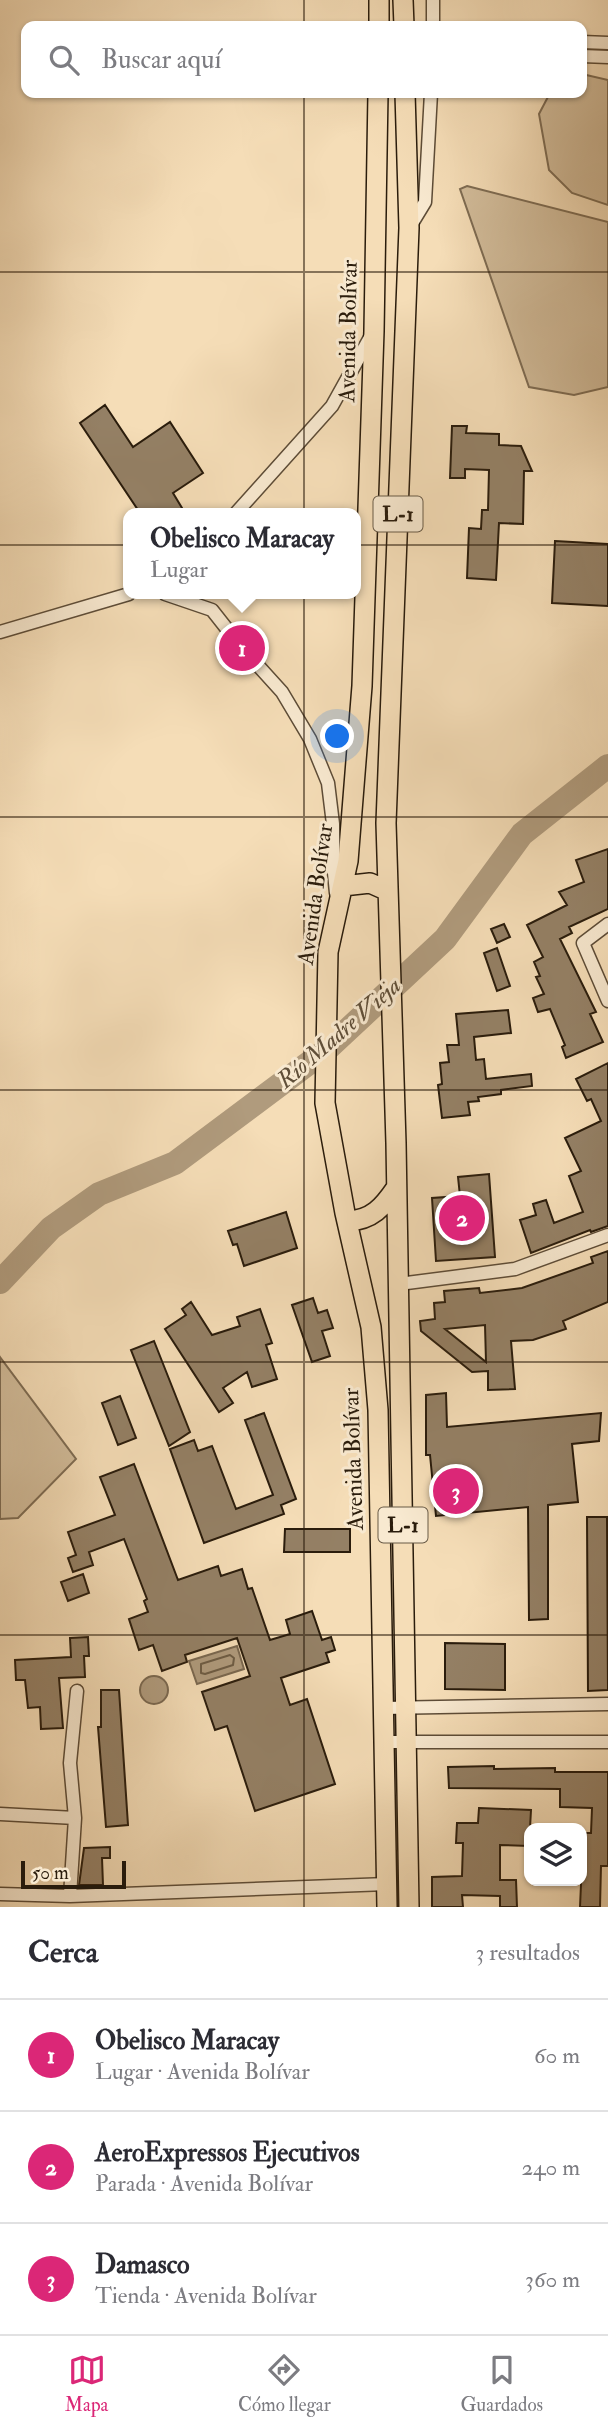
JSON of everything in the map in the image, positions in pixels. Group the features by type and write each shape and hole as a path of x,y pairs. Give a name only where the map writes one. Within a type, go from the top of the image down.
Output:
{"main road":[{"path":"379,0 379,21"},
{"path":"403,0 404,21"},
{"name":"Avenida Bolívar","path":"378,98 374,331 362,686 348,862 328,952 325,1103 371,1327 378,1410 387,1907"},
{"name":"L-1","path":"405,98 409,228 386,822 399,1284 409,1907"},
{"path":"343,886 370,883 388,891"},
{"path":"347,1217 366,1219 381,1209 396,1188"}],"street":[{"path":"433,0 433,21"},
{"path":"587,42 608,43"},
{"path":"587,56 608,57"},
{"path":"409,228 425,202 431,98"},
{"path":"240,508 332,406 374,331"},
{"path":"0,632 123,596"},
{"path":"180,599 212,610"},
{"path":"210,599 212,610 282,692 310,739 328,783 338,908"},
{"path":"583,943 608,924"},
{"path":"583,943 608,938"},
{"path":"583,943 608,1001"},
{"path":"399,1284 515,1269 608,1235"},
{"path":"70,1896 75,1818 70,1763 77,1691"},
{"path":"383,1708 608,1704"},
{"path":"384,1742 608,1742"},
{"path":"0,1814 75,1818"},
{"path":"0,1894 70,1896 387,1884"}],"shaded area":[{"path":"587,75 608,80 608,205 572,193 549,170 539,114 547,98 587,98"},
{"path":"467,186 608,222 608,387 574,395 529,387 460,189"},
{"path":"0,1357 76,1459 18,1518 0,1519"}],"water":[{"path":"237,1646 244,1669 197,1684 189,1661"},
{"path":"154,1676 164,1680 168,1690 164,1700 154,1704 144,1700 140,1690 144,1680"}],"building":[{"path":"105,405 133,447 170,422 203,473 173,493 182,508 137,508 80,423"},
{"path":"452,426 467,426 466,433 499,434 499,445 521,446 532,471 524,471 523,524 499,523 496,580 467,578 469,528 481,529 482,510 488,510 489,470 465,469 465,478 450,478"},
{"path":"555,541 608,544 608,606 552,603"},
{"path":"608,849 608,909 569,927 572,933 560,939 596,1012 590,1014 603,1042 566,1058 562,1047 565,1045 550,1009 538,1012 533,998 544,994 536,977 540,976 534,962 543,957 527,925 567,905 559,892 584,882 576,860"},
{"path":"504,924 510,937 497,943 491,929"},
{"path":"497,948 510,986 497,991 484,953"},
{"path":"508,1010 511,1033 474,1037 476,1060 484,1059 486,1079 531,1074 532,1086 501,1090 501,1094 478,1097 479,1101 468,1102 470,1115 442,1118 438,1085 442,1084 440,1063 449,1062 447,1045 459,1045 456,1014"},
{"path":"608,1063 608,1226 591,1232 590,1230 531,1253 520,1220 536,1215 533,1204 546,1200 554,1223 583,1212 569,1176 581,1171 565,1138 601,1121 591,1099 587,1101 576,1079"},
{"path":"489,1174 495,1257 436,1261 432,1198 460,1196 458,1177"},
{"path":"286,1212 297,1248 244,1266 237,1244 233,1245 228,1231"},
{"path":"608,1251 608,1302 563,1321 566,1329 533,1340 511,1341 515,1389 488,1390 488,1371 472,1372 421,1331 420,1321 435,1319 434,1303 445,1302 444,1291 479,1288 480,1293 522,1288 593,1263 591,1257","holes":["485,1325 486,1362 445,1329"]},
{"path":"313,1298 318,1313 327,1310 333,1328 322,1331 330,1356 312,1362 292,1305"},
{"path":"191,1302 212,1335 240,1326 237,1317 260,1309 272,1343 266,1345 277,1379 252,1387 247,1372 223,1388 233,1403 219,1412 165,1329 186,1315 182,1309"},
{"path":"154,1341 190,1432 169,1446 131,1350"},
{"path":"446,1393 447,1427 601,1413 599,1441 572,1444 578,1502 548,1505 548,1619 529,1620 528,1507 436,1516 430,1455 426,1455 426,1395"},
{"path":"120,1396 136,1438 118,1445 102,1403"},
{"path":"264,1413 296,1499 281,1505 284,1514 204,1543 170,1449 194,1440 198,1451 212,1446 236,1509 273,1495 245,1420"},
{"path":"134,1464 178,1580 218,1566 221,1576 242,1569 248,1589 252,1588 270,1640 290,1634 286,1620 312,1611 322,1640 331,1637 335,1650 326,1653 329,1662 281,1678 290,1705 307,1699 335,1784 255,1811 227,1726 215,1730 202,1692 250,1676 237,1638 185,1655 187,1662 162,1671 153,1645 139,1650 129,1619 148,1612 144,1601 147,1599 124,1539 89,1552 93,1565 73,1572 68,1558 76,1555 68,1532 115,1515 100,1477"},
{"path":"587,1517 607,1517 608,1690 588,1691"},
{"path":"285,1529 350,1529 350,1552 284,1552"},
{"path":"83,1574 89,1593 68,1601 61,1582"},
{"path":"88,1637 89,1656 84,1656 85,1677 59,1678 63,1728 41,1729 40,1707 28,1708 25,1680 16,1680 15,1660 71,1657 70,1638"},
{"path":"445,1643 505,1644 505,1690 445,1689"},
{"path":"101,1690 119,1690 128,1825 106,1827 98,1727 101,1727"},
{"path":"494,1766 494,1769 555,1768 555,1772 608,1772 608,1866 601,1866 600,1907 580,1907 581,1886 587,1886 587,1833 591,1833 592,1808 560,1807 560,1789 449,1788 448,1767"},
{"path":"479,1808 531,1810 530,1823 524,1823 524,1846 500,1845 500,1880 516,1880 517,1907 500,1907 500,1896 462,1895 463,1907 432,1907 432,1877 462,1876 463,1843 456,1843 457,1823 478,1823"},
{"path":"110,1847 110,1858 102,1858 103,1885 79,1885 84,1848"}],"waterway":[{"name":"Río Madre Vieja","path":"0,1282 51,1228 99,1194 175,1163 325,1051 445,939 522,834 608,766"}],"place":[{"name":"Obelisco Maracay","path":"242,648"},
{"name":"AeroExpressos Ejecutivos","path":"462,1218"},
{"name":"Damasco","path":"456,1491"}]}
